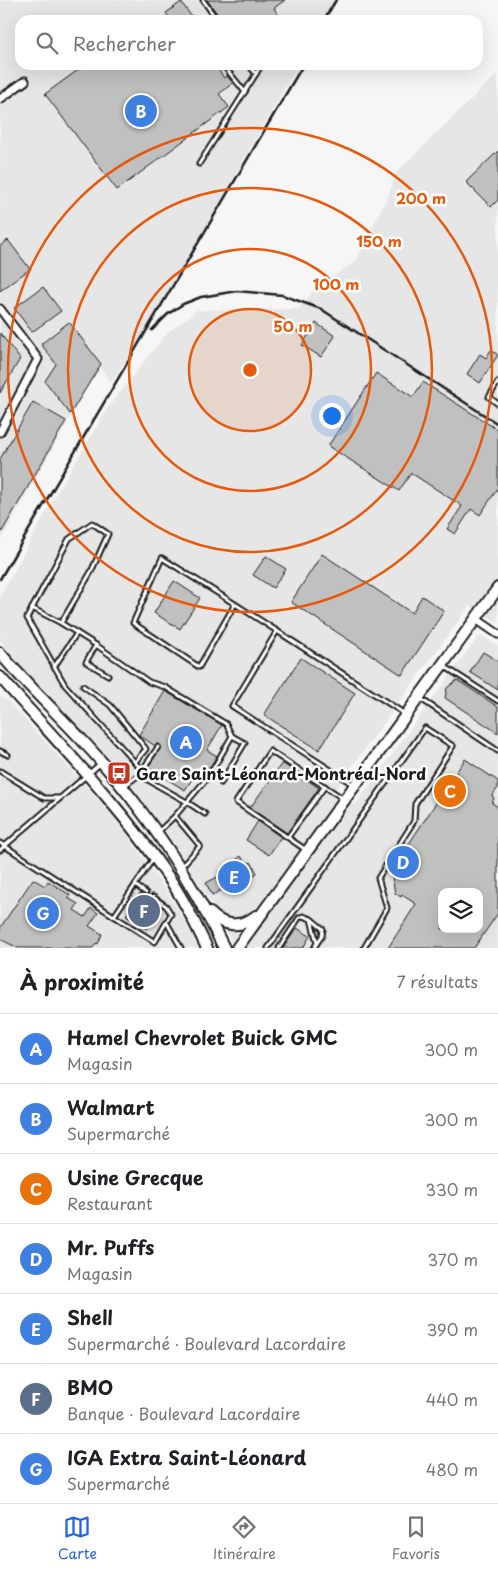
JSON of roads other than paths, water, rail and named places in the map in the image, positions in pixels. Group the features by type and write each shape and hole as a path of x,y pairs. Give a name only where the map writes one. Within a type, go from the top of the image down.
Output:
{"main road":[{"path":"237,948 498,588"},
{"path":"0,653 101,763 157,832 204,906 224,948"},
{"path":"0,677 88,774 154,858 178,892 207,948"},
{"path":"204,906 218,920 235,925 249,922 267,907"}],"street":[{"path":"0,99 25,81"},
{"path":"0,309 38,359 0,432"},
{"path":"476,619 498,634"}],"lane":[{"path":"203,0 214,15"},
{"path":"227,70 245,92"},
{"path":"253,70 256,74"},
{"path":"199,164 258,70"},
{"path":"498,382 488,397 498,404"},
{"path":"61,623 91,572 108,534 92,523 69,539 26,618 65,684 142,770"},
{"path":"235,604 199,668 133,623 162,558 235,604 277,631 406,715"},
{"path":"32,608 61,623 96,645 149,682 165,687 226,724 232,736 245,743 221,783"},
{"path":"277,631 232,706 354,786"},
{"path":"54,667 77,633"},
{"path":"96,645 86,662 108,675"},
{"path":"442,665 498,701"},
{"path":"83,686 110,705 146,749 135,762"},
{"path":"418,698 498,751"},
{"path":"268,948 425,728 453,746 414,804 414,822 378,878 388,908 364,948"},
{"path":"157,832 176,816 209,776 232,736"},
{"path":"121,788 139,775 158,747"},
{"path":"308,850 236,802 270,751 344,799"},
{"path":"0,752 8,755"},
{"path":"0,850 101,763"},
{"path":"0,772 44,798 60,798"},
{"path":"139,775 205,814"},
{"path":"288,837 325,786"},
{"path":"176,816 200,846 186,864 181,867"},
{"path":"0,843 155,942 171,914 166,906 153,897"},
{"path":"114,916 154,858"},
{"path":"135,885 146,893"},
{"path":"279,948 299,918 306,916 323,929 322,936 314,948"},
{"path":"311,919 317,943"},
{"path":"167,922 181,948"}],"railway":[{"path":"327,15 336,0"},
{"path":"0,579 300,70"},
{"path":"152,330 168,314 183,304 201,297 237,291 282,295 321,309 498,424"}],"place":[{"name":"Walmart","path":"141,111"},
{"name":"Hamel Chevrolet Buick GMC","path":"186,742"},
{"name":"Gare Saint-Léonard-Montréal-Nord","path":"119,773"},
{"name":"Usine Grecque","path":"450,791"},
{"name":"Mr. Puffs","path":"403,862"},
{"name":"Shell","path":"234,877"},
{"name":"BMO","path":"144,911"},
{"name":"IGA Extra Saint-Léonard","path":"43,913"}]}
